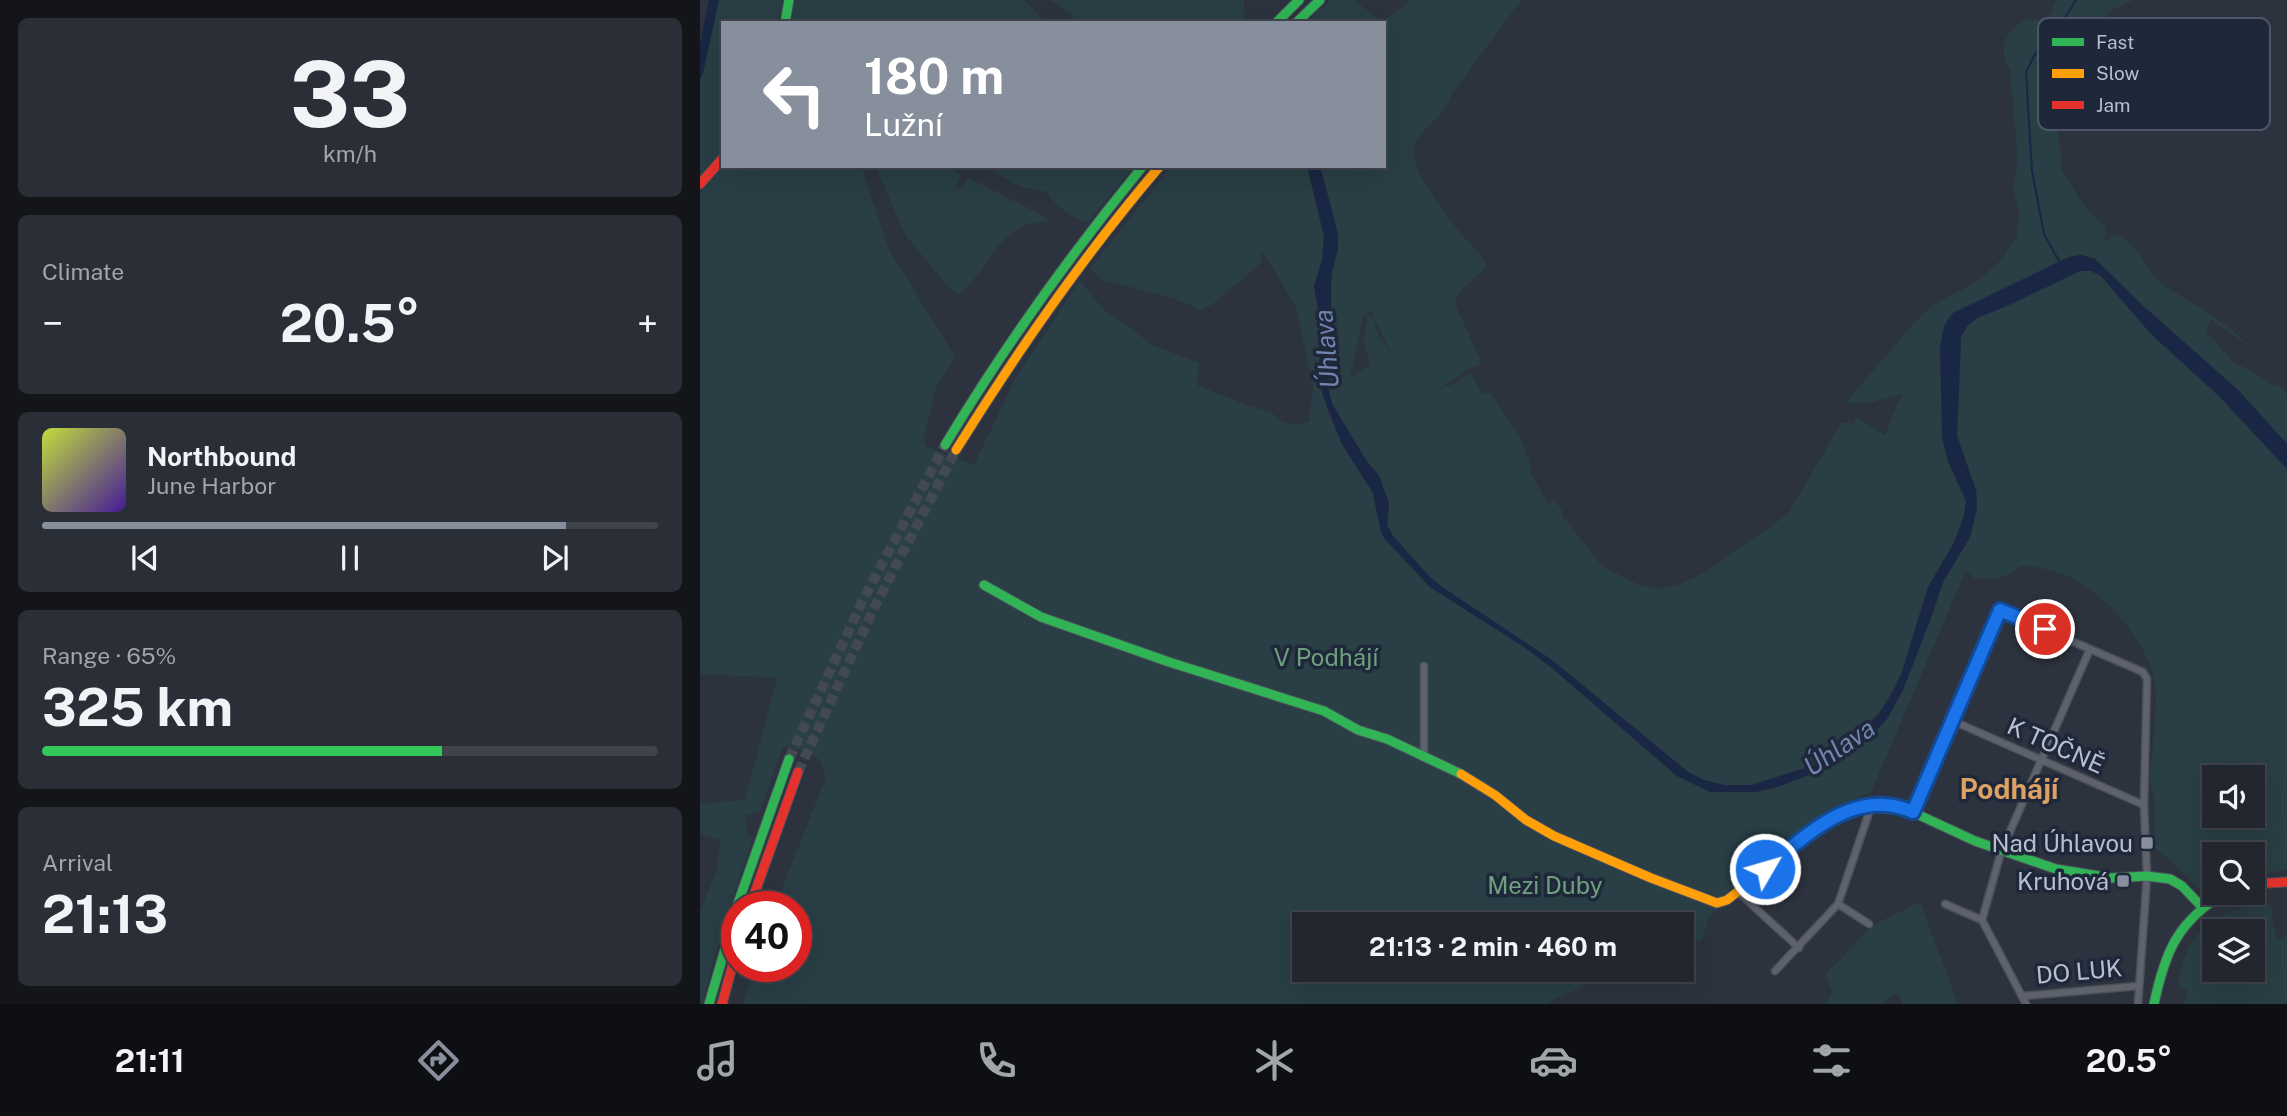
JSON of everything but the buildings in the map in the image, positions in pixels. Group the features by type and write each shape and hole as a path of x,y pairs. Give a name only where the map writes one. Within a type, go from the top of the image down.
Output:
{"main road":[{"path":"785,21 789,0"},
{"path":"1278,21 1299,0"},
{"path":"1298,21 1320,0"},
{"path":"700,184 721,160"},
{"path":"945,444 996,363 1051,285 1141,168"},
{"path":"956,450 1018,352 1061,292 1158,168"},
{"path":"984,585 1041,617 1169,662 1324,711 1358,730 1448,766 1495,795 1526,820 1566,841 1717,903 1738,892 1830,819 1850,809 1872,804 1913,812 1949,831 2001,852 2056,869 2111,878 2162,877 2177,882 2202,907"},
{"path":"743,891 789,759"},
{"path":"755,891 798,772"},
{"path":"2265,883 2287,882"},
{"path":"2154,1004 2168,948 2182,928 2205,905"},
{"path":"709,1004 721,962"},
{"path":"722,1004 728,982"}],"street":[{"path":"1913,812 2000,610 2143,672 2147,679 2144,805 2147,876 2138,1004"},
{"path":"1982,920 2001,852 2090,649"},
{"path":"1424,666 1424,755"},
{"name":"K TOČNĚ","path":"1953,721 2144,805"},
{"path":"1775,971 1838,904 1872,804"},
{"path":"1738,892 1799,948"},
{"path":"1838,904 1869,924"},
{"path":"1945,904 1982,920 2026,1004"},
{"name":"DO LUK","path":"2024,996 2138,986"}],"green space":[{"path":"719,0 783,0 778,21 721,21 721,150 700,175 700,79"},
{"path":"795,0 1024,0 1045,21 791,21"},
{"path":"1049,0 1244,0 1245,21 1077,21 1062,7"},
{"path":"1330,0 1353,0 1383,21 1308,21"},
{"path":"1411,0 1521,0 1451,95 1444,110 1416,141 1414,147 1414,157 1424,181 1487,267 1463,289 1455,304 1482,364 1468,369 1419,404 1471,374 1483,394 1490,393 1520,436 1532,469 1530,471 1548,505 1555,500 1563,512 1561,514 1602,566 1639,585 1660,589 1679,584 1704,573 1788,514 1841,423 1852,423 1855,426 1855,418 1859,419 1885,435 1902,393 1870,403 1845,403 1916,321 1933,305 1978,281 2003,258 2017,237 2019,211 2013,189 2018,162 2010,70 2004,56 2004,44 2015,27 2028,20 2038,19 2038,130 2059,130 2062,170 2082,203 2105,226 2103,238 2108,241 2112,236 2118,235 2125,239 2159,281 2192,303 2191,306 2194,304 2231,329 2251,348 2211,319 2206,331 2234,363 2254,372 2277,388 2275,383 2287,393 2287,444 2238,390 2141,304 2095,258 2081,255 2069,257 1953,313 1942,333 1940,365 1947,459 1966,501 1964,515 1954,543 1928,587 1901,675 1878,715 1831,756 1812,766 1752,785 1724,785 1688,772 1552,660 1442,587 1393,536 1387,525 1389,503 1379,476 1366,460 1332,404 1328,387 1331,283 1338,244 1334,216 1321,168 1386,168 1386,21 1383,21","holes":["1371,311 1393,358 1379,336 1372,316 1367,316 1364,343 1370,364 1350,378 1363,317"]},
{"path":"2057,0 2133,0 2108,12 2106,18 2044,18"},
{"path":"722,168 862,168 888,248 955,357 936,387 924,437 925,446 974,465 1016,377 1080,280 1102,308 1153,345 1199,363 1197,385 1271,412 1283,422 1297,425 1309,421 1313,386 1296,306 1261,250 1261,263 1213,304 1202,310 1172,298 1103,280 1090,268 1170,168 1307,168 1324,236 1322,260 1314,286 1328,412 1342,444 1373,493 1384,538 1430,587 1524,647 1677,776 1710,792 1755,792 1820,771 1840,761 1887,719 1903,690 1943,582 1970,537 1977,508 1976,490 1957,436 1961,337 1967,326 1977,318 2080,271 2091,271 2106,280 2151,334 2220,397 2287,469 2287,870 2265,873 2265,842 2202,842 2202,892 2171,860 2155,849 2155,801 2150,779 2156,709 2155,684 2139,643 2114,611 2084,585 2068,576 2031,566 2021,567 2013,573 1994,579 1974,578 1966,570 1871,792 1822,813 1730,893 1708,920 1702,940 1694,942 1694,912 1292,912 1292,982 1593,982 1545,1004 743,1004 750,982 812,982 812,891 781,891 825,780 824,770 818,758 813,755 783,746 760,812 745,815 748,836 753,837 736,891 721,891 721,937 700,1004 700,910 717,871 720,840 700,834 700,804 745,800 777,678 700,674 700,193"},
{"path":"876,168 950,168 961,174 954,187 962,189 967,177 1051,220 1026,225 1013,232 958,295 906,236"},
{"path":"986,168 1132,168 1088,222 1065,211 1054,202 1048,192 1021,187"},
{"path":"1920,902 1958,1004 1903,1004 1898,994 1891,995 1882,1004 1825,1004 1833,993 1825,975 1873,925"},
{"path":"2253,905 2272,907 2277,940 2287,935 2287,1004 2183,1004 2188,995 2187,991 2178,985 2182,967 2194,939 2202,930 2202,982 2265,982 2265,919 2218,919"}],"water":[{"path":"709,0 719,0 700,79 700,43"},
{"name":"Úhlava","path":"1307,168 1321,168 1338,235 1331,283 1328,387 1332,404 1366,460 1379,476 1389,503 1387,525 1393,536 1442,587 1552,660 1688,772 1724,785 1751,785 1812,766 1831,756 1878,715 1901,675 1928,587 1954,543 1964,515 1966,501 1947,459 1942,436 1940,346 1945,324 1953,313 2069,257 2081,255 2095,259 2141,304 2238,390 2287,444 2287,469 2220,397 2151,334 2100,275 2091,271 2080,271 1977,318 1967,326 1961,337 1957,436 1976,490 1977,508 1970,537 1943,582 1903,690 1887,719 1866,741 1840,761 1820,771 1755,792 1710,792 1677,776 1524,647 1430,587 1384,538 1373,493 1342,444 1323,396 1319,376 1320,321 1314,286 1322,260 1324,236"}],"waterway":[{"path":"2065,18 2076,0"},
{"path":"2038,51 2026,72 2032,171 2044,234 2059,261"}],"tunnel":[{"path":"789,759 863,600 945,445"},
{"path":"798,772 875,606 956,450"}],"traffic: fast":[{"path":"785,21 789,0"},
{"path":"1278,21 1299,0"},
{"path":"1298,21 1320,0"},
{"path":"945,445 1039,302 1141,168"},
{"path":"984,585 1041,617 1169,662 1324,711 1358,730 1387,739 1461,774"},
{"path":"742,891 789,759"},
{"path":"1794,848 1830,819 1850,809 1872,804 1906,809 1975,841 2056,869 2111,878 2147,876 2170,879 2182,886 2202,907"},
{"path":"2154,1004 2163,968 2176,939 2196,914 2207,905"},
{"path":"709,1004 721,963"}],"traffic: slow":[{"path":"956,450 1053,304 1158,168"},
{"path":"1461,774 1495,795 1526,820 1554,836 1717,903 1727,900 1794,848"}],"traffic: jam":[{"path":"700,184 721,160"},
{"path":"755,891 798,772"},
{"path":"2265,883 2287,882"},
{"path":"722,1004 728,982"}],"place":[{"name":"Nad Úhlavou","path":"2147,843"},
{"name":"Kruhová","path":"2123,881"}],"district":[{"name":"Podhájí","path":"2009,788"}],"route":[{"path":"1765,869 1830,819 1850,809 1872,804 1913,812 2000,610 2045,629"}],"park label":[{"name":"V Podhájí","path":"1326,657"},
{"name":"Mezi Duby","path":"1545,885"}]}
